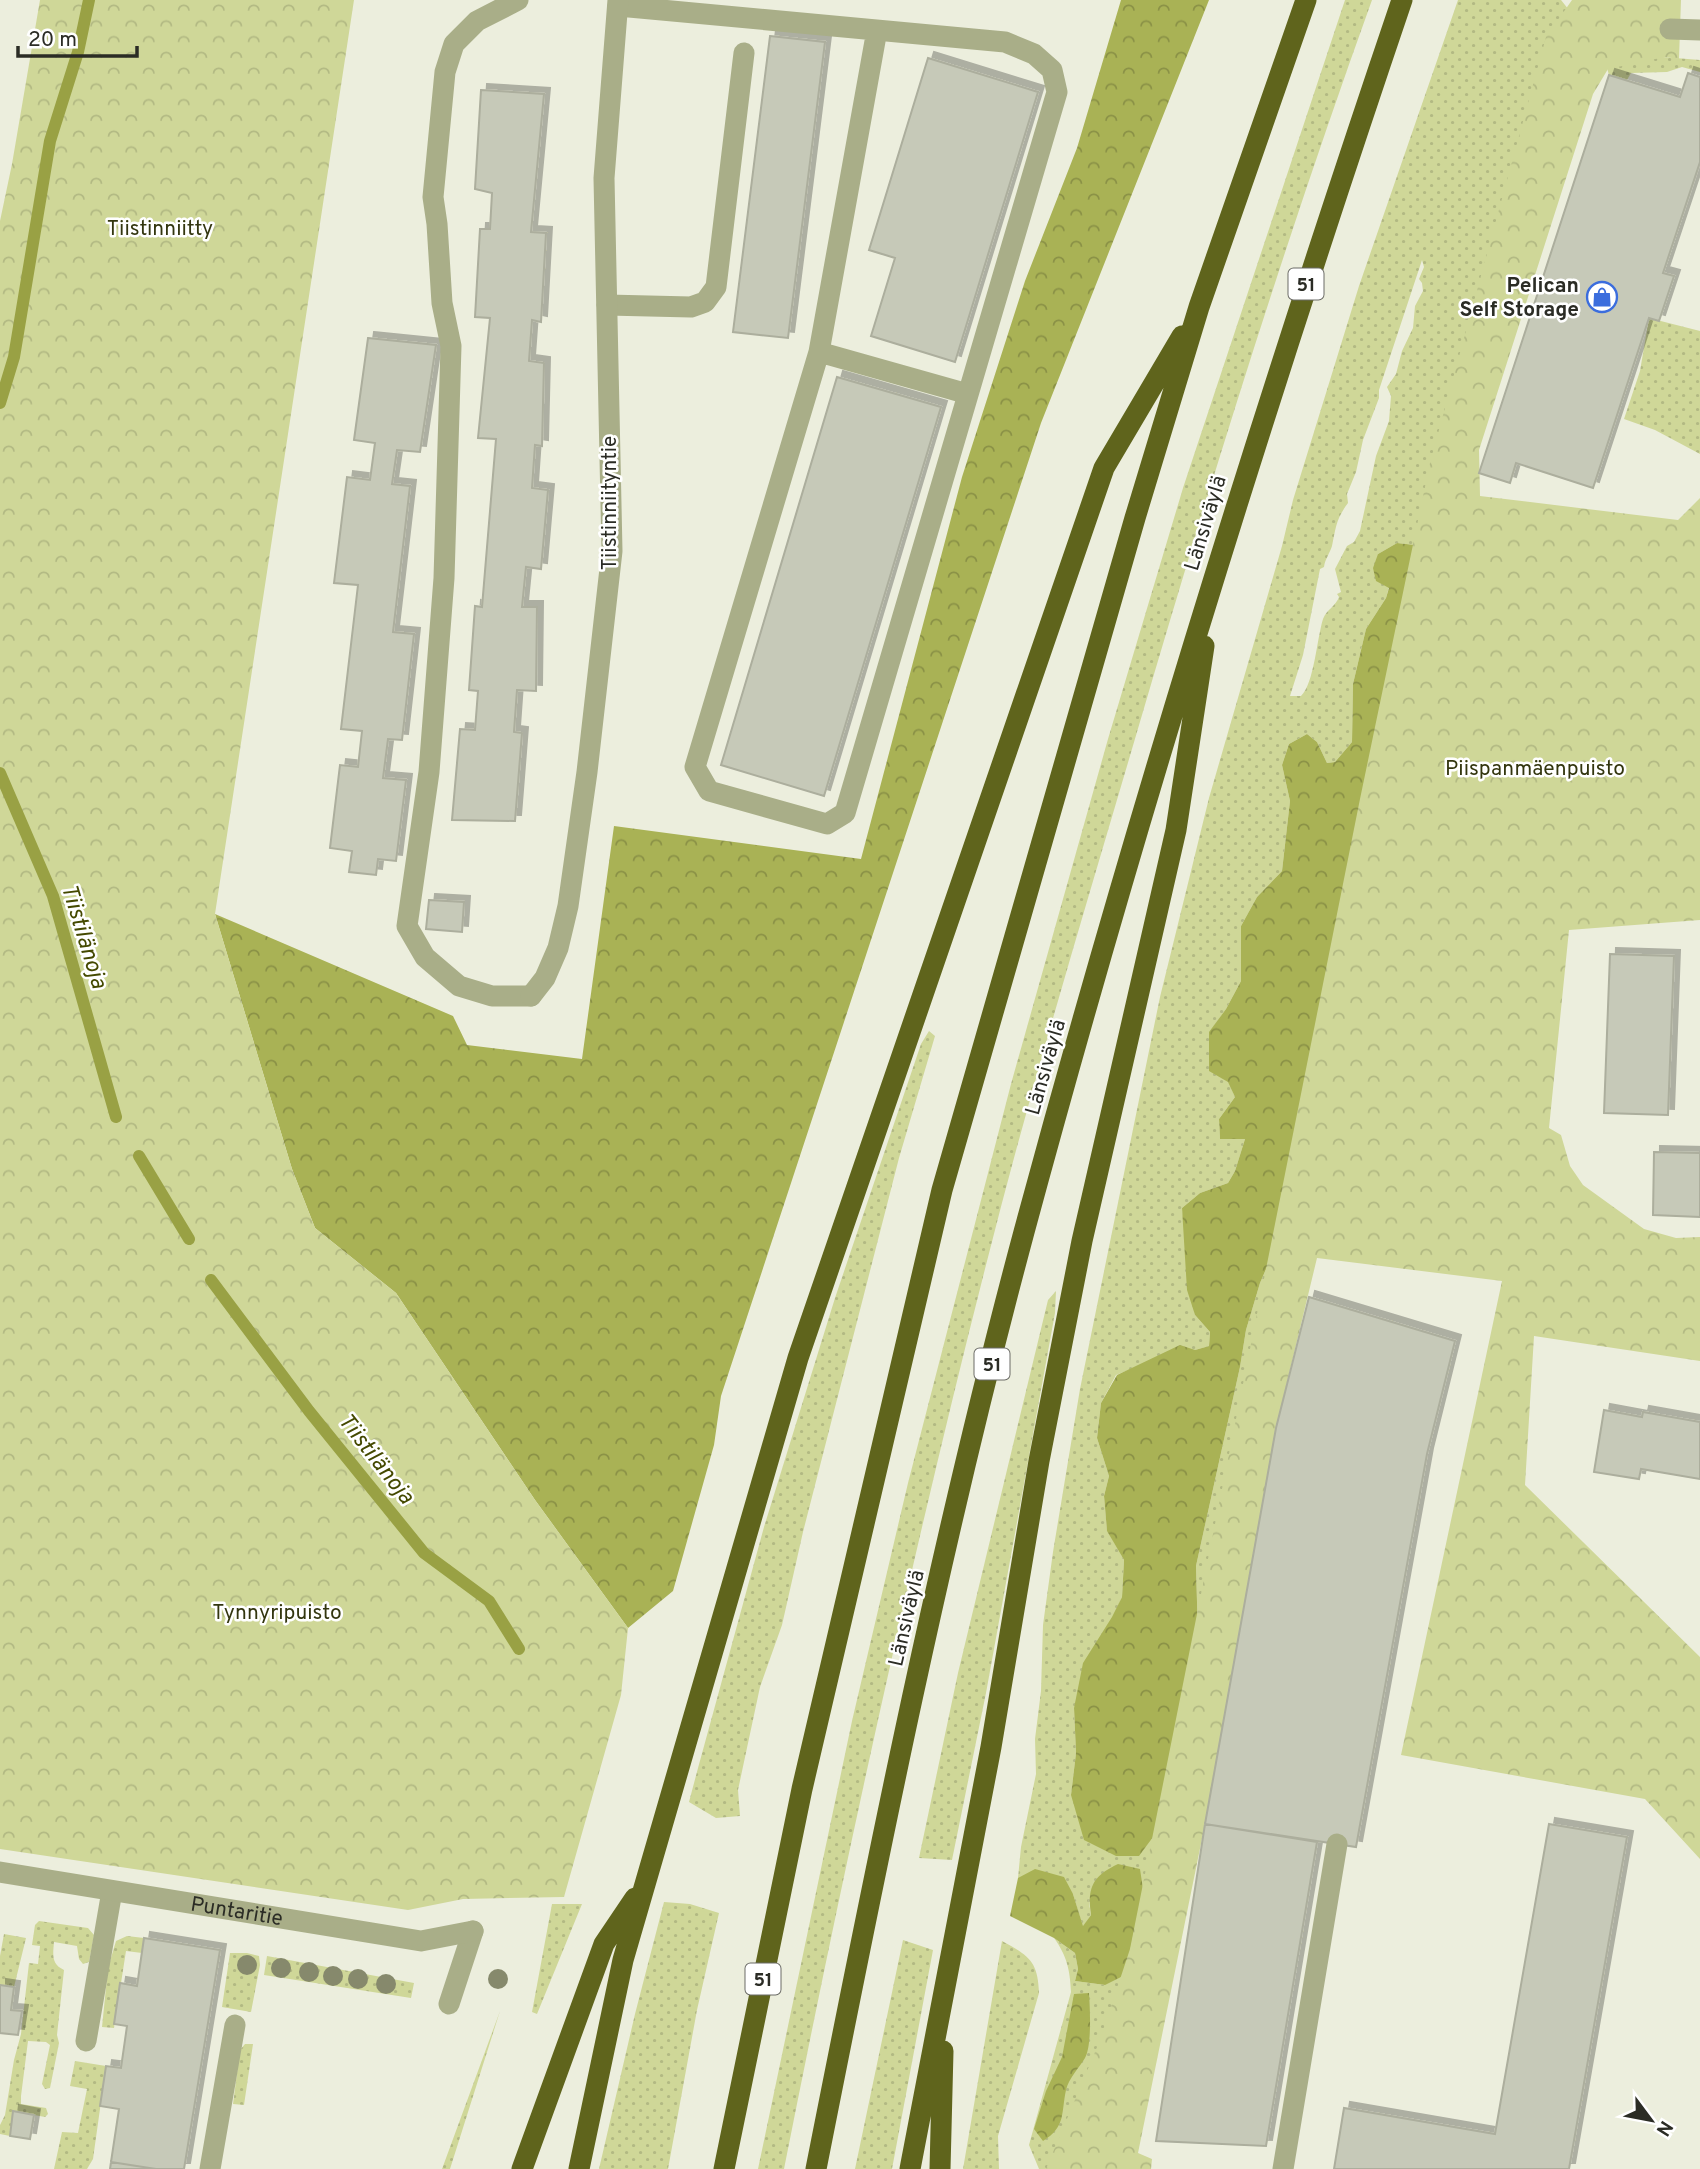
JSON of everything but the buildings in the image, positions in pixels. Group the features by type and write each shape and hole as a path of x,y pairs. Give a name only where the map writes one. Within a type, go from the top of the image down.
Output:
{"highway":[{"name":"51","path":"724,2169 802,1788 942,1190 1199,307 1306,0"},
{"name":"Länsiväylä","path":"816,2169 886,1816 952,1524 1023,1235 1136,835 1216,570 1310,270 1402,0"},
{"path":"579,2169 623,1960 798,1358 1104,468 1199,307"},
{"path":"909,2169 991,1747 1039,1461 1082,1241 1176,830 1216,570"},
{"path":"522,2169 604,1944 647,1880"},
{"path":"940,2169 945,1993"},
{"path":"509,2169 542,2112"}],"street":[{"name":"Tiistinniityntie","path":"518,0 477,21 454,44 445,72 433,197 442,303 451,346 444,578 429,772 407,926 425,957 459,986 492,996 531,996 545,978 568,906 587,772 612,551 604,178 618,3"},
{"path":"618,3 1005,41 1034,54 1052,70 1057,92 845,813 827,824 709,791 695,767 819,352 877,30"},
{"path":"1670,29 1700,30"},
{"path":"607,305 691,307 705,302 716,287 744,53"},
{"path":"819,352 968,394"},
{"path":"1283,2169 1337,1844"},
{"name":"Puntaritie","path":"0,1872 421,1941 473,1931 449,2004"},
{"path":"86,2041 113,1891"},
{"path":"210,2169 234,2025"}],"green space":[{"path":"40,0 354,0 215,914 292,1169 315,1228 396,1293 535,1500 628,1628 621,1695 564,1897 463,1899 408,1910 0,1849 0,221"},
{"path":"1121,0 1209,0 1041,423 721,1396 714,1445 673,1591 628,1628 535,1500 396,1293 315,1228 292,1169 215,914 453,1016 467,1045 582,1059 614,826 861,859 962,477 1025,281 1077,148"},
{"path":"1345,0 1372,0 1278,273 1220,456 1040,1064 986,1265 905,1603 854,1829 784,2169 758,2169 852,1721 908,1483 1011,1084 1108,739 1183,488"},
{"path":"1458,0 1561,0 1581,25 1510,298 1162,1897 1050,2169 1039,2169 1029,2145 1071,1992 1067,1964 1054,1938 1075,1953 1078,1969 1075,1981 1105,1985 1088,1896 1091,1915 1083,1927 1073,1894 1018,1878 1021,1847 1036,1774 1035,1739 1041,1691 1043,1625 1080,1389 1160,997 1209,798 1293,500 1359,286","holes":["1422,260 1424,267 1419,279 1423,291 1415,306 1413,328 1402,351 1396,374 1387,387 1391,396 1389,421 1376,456 1360,531 1354,542 1347,546 1335,569 1341,592 1337,594 1338,600 1323,619 1309,682 1301,696 1290,696 1303,655 1320,569 1324,567 1339,519 1348,503 1347,494 1356,472 1363,440 1379,398 1379,390","1397,543 1415,545 1273,1253 1260,1283 1246,1330 1196,1566 1198,1638 1071,1795 1076,1753 1074,1708 1122,1597 1124,1560 1107,1530 1104,1496 1109,1476 1097,1438 1101,1403 1116,1375 1209,1346 1210,1332 1195,1315 1182,1208 1200,1193 1228,1183 1235,1171 1245,1139 1220,1139 1219,1119 1235,1097 1209,1033 1241,981 1241,926 1257,897 1282,871 1290,801 1282,765 1289,744 1307,734 1317,742 1327,763 1335,762 1352,742 1353,684 1366,629 1386,598 1389,587 1378,554"]},
{"name":"Piispanmäenpuisto","path":"1572,0 1681,0 1679,59 1665,57 1608,69 1593,94 1479,450 1480,496 1678,520 1700,498 1700,920 1569,930 1549,1128 1561,1135 1570,1166 1583,1185 1644,1229 1676,1238 1700,1237 1700,1361 1534,1336 1525,1485 1700,1657 1700,1859 1645,1799 1401,1755 1502,1281 1317,1258 1276,1428 1205,1824 1138,2153 1152,2159 1151,2169 1046,2169 1100,2040 1130,1949 1360,799 1430,463 1546,37"},
{"path":"1626,54 1700,60 1700,72 1682,67 1667,72 1631,73 1627,80 1609,75 1607,68"},
{"path":"1649,318 1700,331 1700,454 1655,430 1624,419 1640,371"},
{"path":"1397,543 1415,545 1273,1253 1260,1283 1246,1330 1196,1566 1198,1638 1153,1837 1139,1856 1116,1856 1084,1840 1071,1795 1076,1753 1074,1708 1083,1663 1122,1597 1124,1560 1107,1531 1104,1496 1109,1476 1097,1438 1101,1403 1117,1375 1180,1345 1195,1350 1209,1346 1210,1332 1195,1315 1187,1290 1182,1208 1200,1193 1228,1183 1235,1171 1245,1139 1220,1139 1219,1119 1235,1097 1228,1082 1209,1071 1209,1032 1226,1009 1241,981 1241,926 1257,897 1282,871 1290,801 1282,765 1289,744 1307,734 1317,742 1327,763 1335,762 1352,742 1353,684 1366,629 1386,598 1389,588 1376,581 1373,568 1378,554"},
{"path":"929,1031 935,1036 899,1158 803,1532 782,1625 760,1687 738,1790 740,1816 716,1818 689,1802 698,1768 764,1527 835,1298 921,1044"},
{"path":"1056,1291 1055,1313 986,1693 952,1860 919,1858 958,1673 1048,1300"},
{"path":"1118,1864 1140,1869 1143,1889 1125,1975 1105,1985 1075,1981 1078,1969 1075,1953 1054,1938 1010,1916 1018,1878 1035,1869 1064,1877 1073,1894 1083,1926 1091,1915 1091,1890 1097,1878"},
{"path":"664,1902 690,1904 719,1913 697,2010 668,2169 599,2169 635,2014"},
{"path":"552,1904 582,1904 537,2014 532,2012"},
{"path":"39,1921 88,1928 94,1935 89,1962 83,1964 79,1959 77,1946 54,1942 55,1962 64,1970 57,2035 59,2043 50,2088 45,2089 42,2084 50,2045 46,2042 28,2041 21,2096 21,2104 46,2108 48,2114 45,2117 13,2111 10,2136 0,2134 0,2125 5,2115 21,2034 29,1963 38,1964 40,1946 32,1945 35,1925"},
{"path":"4,1934 26,1938 14,1987 0,1985 0,1956"},
{"path":"127,1936 144,1938 142,1953 126,1951 114,2028 102,2027 108,1968 116,1941"},
{"path":"903,1940 933,1950 892,2169 855,2169"},
{"path":"1002,1941 1019,1951 1034,1966 1039,1993 998,2136 999,2169 963,2169"},
{"path":"230,1953 259,1956 260,1965 251,2012 222,2007"},
{"path":"267,1956 414,1983 411,1998 264,1975"},
{"path":"1089,1993 1090,2027 1087,2052 1067,2086 1059,2125 1043,2141 1034,2129 1046,2091 1062,2057 1074,1994"},
{"path":"500,2011 450,2169 442,2169"},
{"path":"245,2044 253,2044 244,2105 233,2104 240,2050"},
{"path":"75,2061 106,2066 93,2159 87,2169 54,2169 62,2132 78,2133 87,2089 70,2086"}],"waterway":[{"name":"Tiistilänoja","path":"0,403 14,357 50,141 78,52 89,0"},
{"name":"Tiistilänoja","path":"0,773 53,896 116,1117"},
{"name":"Tiistilänoja","path":"139,1156 189,1239"},
{"name":"Tiistilänoja","path":"211,1280 309,1411 424,1553 489,1601 519,1649"}],"place":[{"name":"Pelican Self Storage","path":"1602,297"}],"park label":[{"name":"Tiistinniitty","path":"160,228"},
{"name":"Tynnyripuisto","path":"277,1612"}]}
